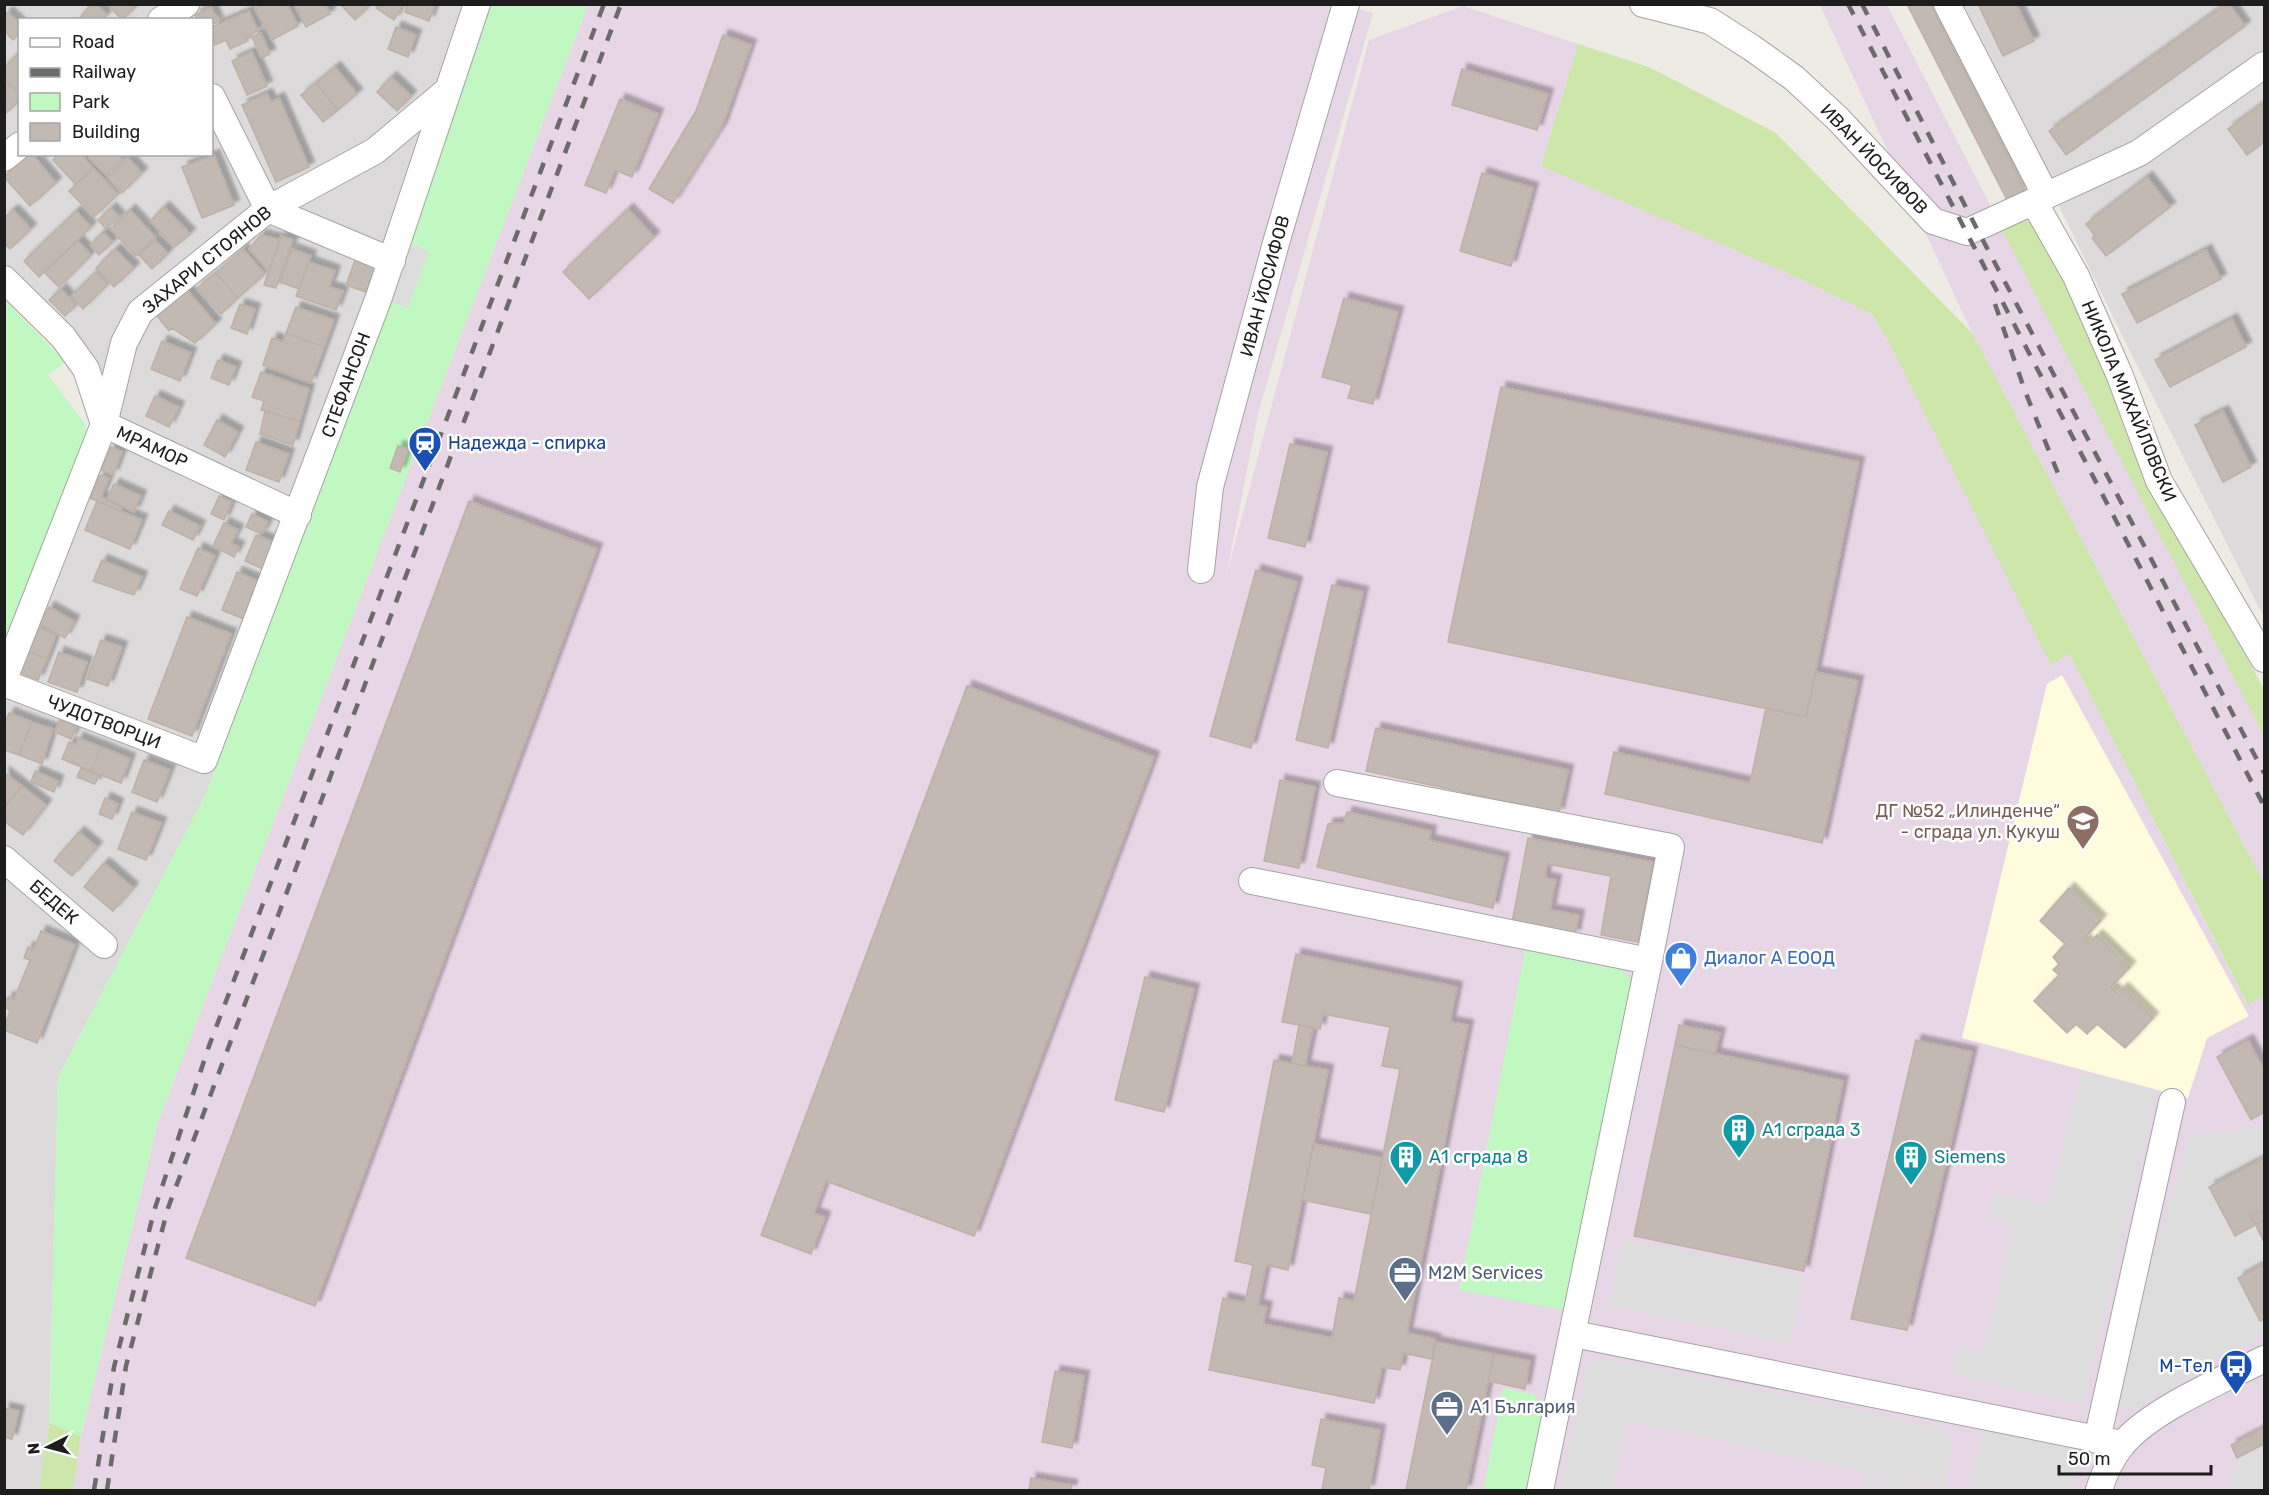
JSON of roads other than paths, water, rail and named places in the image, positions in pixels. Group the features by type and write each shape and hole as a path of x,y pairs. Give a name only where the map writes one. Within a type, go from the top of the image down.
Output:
{"street":[{"name":"СТЕФАНСОН","path":"204,760 392,261 477,4"},
{"name":"ИВАН ЙОСИФОВ","path":"1201,570 1210,487 1276,243 1346,4"},
{"name":"ИВАН ЙОСИФОВ","path":"1643,4 1710,21 1752,48 1794,78 1838,119 1933,221 1966,232 2139,153 2265,64"},
{"name":"НИКОЛА МИХАЙЛОВСКИ","path":"1947,4 2076,276 2120,376 2159,481 2189,536 2265,659"},
{"name":"ЗАХАРИ СТОЯНОВ","path":"4,681 104,424 124,343 140,312 268,209 375,151 448,90"},
{"path":"213,99 268,209 392,261"},
{"path":"4,158 18,147"},
{"name":"МРАМОР","path":"4,279 69,345 86,369 104,424 298,515"},
{"name":"ЧУДОТВОРЦИ","path":"4,681 204,760"},
{"path":"1337,783 1671,847 1574,1334 1540,1491"},
{"name":"БЕДЕК","path":"4,859 104,945"},
{"path":"1252,881 1648,961"},
{"path":"2097,1440 2172,1102"},
{"path":"1574,1334 2122,1444"},
{"path":"2099,1491 2107,1467 2122,1444 2140,1427 2265,1359"}],"railway":[{"path":"94,1490 114,1367 155,1208 209,1046 604,4"},
{"path":"107,1490 126,1366 168,1208 621,4"},
{"path":"1848,4 2264,806"},
{"path":"1862,4 1977,229 2264,773"},
{"path":"1995,304 2025,391 2061,481"}],"place":[{"name":"Надежда - спирка","path":"425,472"},
{"name":"ДГ №52 „Илинденче“ - сграда ул. Кукуш","path":"2083,850"},
{"name":"Диалог А ЕООД","path":"1681,987"},
{"name":"А1 сграда 3","path":"1739,1159"},
{"name":"А1 сграда 8","path":"1406,1186"},
{"name":"Siemens","path":"1911,1186"},
{"name":"M2M Services","path":"1405,1302"},
{"name":"М-Тел","path":"2236,1395"},
{"name":"А1 България","path":"1447,1436"}]}
